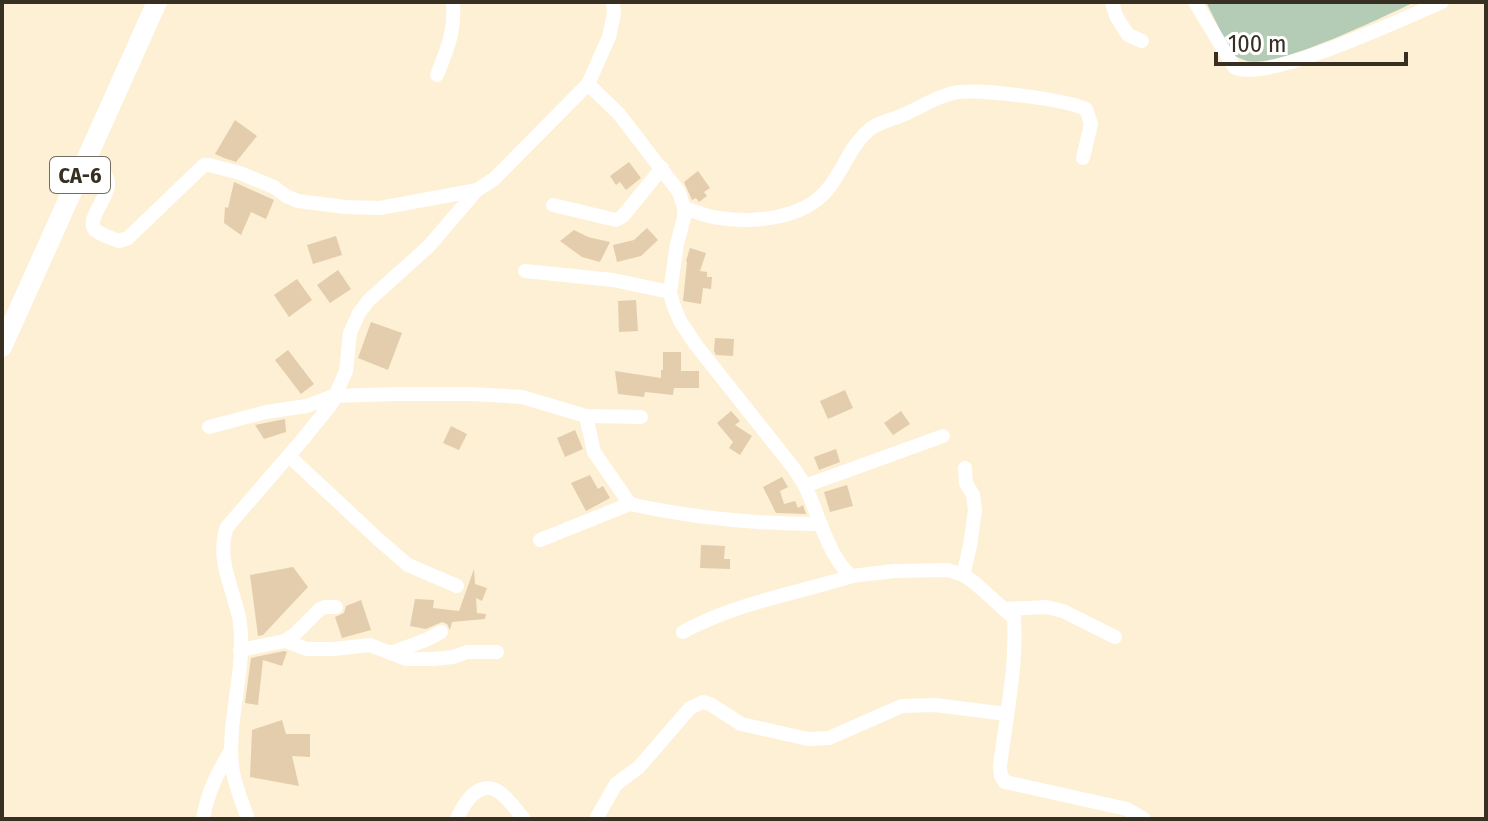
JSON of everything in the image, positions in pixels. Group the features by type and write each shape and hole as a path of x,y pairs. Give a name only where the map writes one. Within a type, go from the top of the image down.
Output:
{"highway":[{"name":"CA-6","path":"2,347 157,2"}],"street":[{"path":"437,75 451,40 453,2"},
{"path":"248,819 232,769 240,650 239,622 226,573 222,539 227,527 332,403 346,371 350,333 369,300 429,246 477,190 494,179 588,84 609,37 613,2"},
{"path":"1112,2 1116,16 1128,35 1142,41"},
{"path":"1195,2 1234,67 1246,71 1293,62 1442,2"},
{"path":"588,84 619,114 679,192 684,218 670,292 680,321 792,466 805,486 838,562 852,576"},
{"path":"684,208 716,218 752,220 795,212 827,189 869,130 955,92 1035,97 1086,109 1091,124 1083,158"},
{"path":"88,156 102,170 108,186 92,224 94,229 119,241 128,238 204,165 240,173 298,201 345,207 380,208 477,190"},
{"path":"553,205 616,220 623,216 662,168"},
{"path":"525,271 613,280 670,292"},
{"path":"209,427 266,412 307,406 333,396 472,394 522,397 586,416 641,417"},
{"path":"586,416 594,452 630,504"},
{"path":"805,486 943,436"},
{"path":"289,456 408,565 457,586"},
{"path":"963,575 975,510 973,495 966,483 965,468"},
{"path":"540,540 630,504 739,520 821,524"},
{"path":"683,632 742,606 852,576 936,569 963,575 1014,618 1000,766 1005,782 1127,809 1144,819"},
{"path":"240,650 285,641 320,609 336,607"},
{"path":"1005,609 1046,607 1063,611 1115,637"},
{"path":"390,653 441,632"},
{"path":"285,641 307,649 370,645 406,659 497,652"},
{"path":"596,819 616,784 639,767 690,708 703,702 741,724 808,739 829,738 902,706 935,705 1007,714"},
{"path":"203,819 205,802 215,777 231,749"},
{"path":"457,819 474,794 492,789 501,793 524,819"}],"green space":[{"path":"1206,2 1415,2 1306,49 1283,57 1247,61 1225,51 1220,30"}],"building":[{"path":"235,120 257,136 236,162 215,154"},
{"path":"629,162 641,178 626,190 620,182 616,185 610,176"},
{"path":"698,171 710,188 704,192 707,196 699,202 696,198 692,200 684,182"},
{"path":"234,182 274,200 266,219 251,212 241,235 224,223 225,207 228,208"},
{"path":"647,228 658,240 641,256 617,262 613,245 634,240"},
{"path":"574,230 610,242 600,262 582,257 560,241"},
{"path":"336,236 342,255 313,264 307,245"},
{"path":"690,248 706,253 700,271 712,277 711,289 703,288 701,304 683,301"},
{"path":"338,270 351,289 330,303 317,285"},
{"path":"297,279 312,300 289,317 274,295"},
{"path":"636,300 638,331 619,332 618,301"},
{"path":"371,322 402,333 388,370 358,358"},
{"path":"715,338 734,339 733,356 716,355"},
{"path":"288,350 314,384 301,394 275,360"},
{"path":"663,352 681,352 681,371 699,371 699,388 674,388 673,395 645,392 644,397 618,394 615,371 661,378"},
{"path":"845,390 853,408 828,419 820,401"},
{"path":"731,411 740,421 735,425 752,436 740,455 729,448 733,442 717,423"},
{"path":"901,411 910,424 893,435 884,423"},
{"path":"285,419 286,432 264,439 255,425"},
{"path":"451,426 467,434 459,450 443,443"},
{"path":"575,430 583,449 565,457 557,438"},
{"path":"836,449 840,462 819,470 814,457"},
{"path":"590,475 598,489 603,486 610,498 586,511 571,483"},
{"path":"782,477 788,487 780,491 784,504 795,501 798,508 803,505 806,514 776,513 763,487"},
{"path":"847,485 853,506 830,512 824,492"},
{"path":"701,545 725,546 724,559 730,559 730,569 700,568"},
{"path":"293,567 308,587 263,635 258,636 250,575"},
{"path":"474,569 475,584 487,588 482,601 476,598 477,613 486,614 485,619 452,622 450,630 442,622 426,629 410,626 415,599 434,600 433,608 459,611"},
{"path":"361,600 371,630 342,638 335,617 344,613 346,606"},
{"path":"287,652 282,666 263,660 258,705 245,703 251,658"},
{"path":"282,720 286,734 310,734 310,757 292,756 299,786 250,777 252,730"}]}
